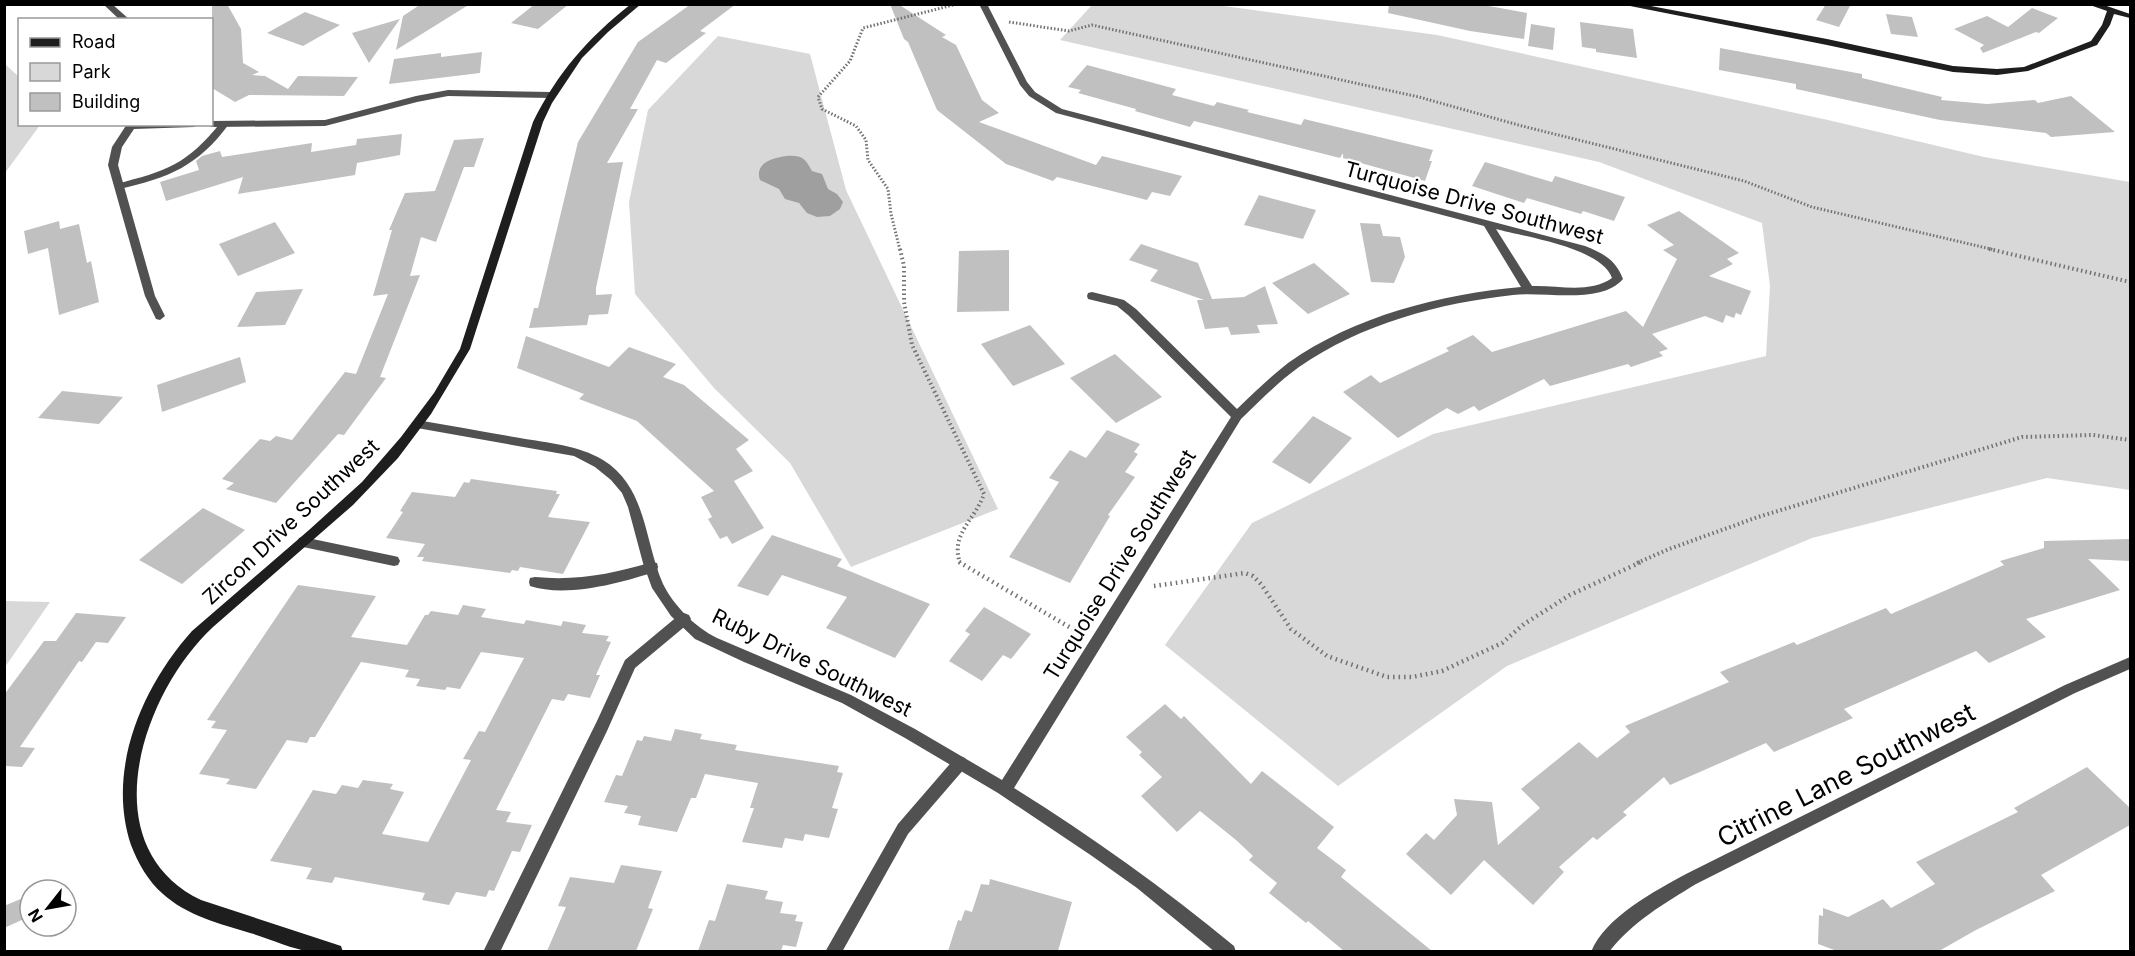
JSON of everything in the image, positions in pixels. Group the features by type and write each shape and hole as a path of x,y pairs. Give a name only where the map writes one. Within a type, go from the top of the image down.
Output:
{"street":[{"path":"107,4 124,18"},
{"name":"Zircon Drive Southwest","path":"335,951 214,914 180,898 156,877 142,856 134,833 130,803 131,768 138,735 152,701 192,640 303,542 382,468 417,424 454,370 465,349 538,122 551,95 590,42 637,4"},
{"name":"Turquoise Drive Southwest","path":"983,4 1023,83 1032,94 1059,111 1489,226 1581,248 1605,258 1616,269 1618,279 1609,288 1527,290 1443,303 1342,338 1296,363 1237,416 1004,791"},
{"path":"1624,4 1827,42 1953,69 1997,72 2025,69 2094,43 2106,25 2111,11"},
{"path":"2091,4 2130,16"},
{"path":"213,124 325,123 448,93 551,95"},
{"path":"119,186 157,177 187,163 209,146 224,124"},
{"path":"131,126 114,156 113,165 150,296 160,316"},
{"path":"1489,226 1527,290"},
{"path":"1092,296 1104,297 1120,303 1132,312 1237,416"},
{"name":"Ruby Drive Southwest","path":"417,424 576,452 595,460 626,488 639,518 652,567 664,598 701,636 859,706 960,763 1117,865 1228,951"},
{"path":"303,542 394,561"},
{"path":"535,582 557,586 624,576 652,567"},
{"path":"491,951 602,726 630,664 684,619"},
{"name":"Citrine Lane Southwest","path":"1599,951 1608,939 1652,901 1690,879 2070,689 2130,663"},
{"path":"833,951 903,829 960,763"}],"path":[{"path":"957,4 863,28 850,61 822,91 818,97 819,103 822,109 856,126 861,131 866,140 868,160 888,189 891,214 904,266 904,302 912,345 984,494 978,512 956,540 955,555 960,564 1095,642"},
{"path":"990,19 1069,31 1092,26 1408,95 1744,181 1812,207 2130,282"},
{"path":"1127,590 1245,573 1253,576 1261,584 1291,629 1327,656 1387,677 1412,677 1442,671 1502,643 1524,624 1570,595 1605,578 1669,549 1758,517 2022,437 2093,435 2130,440"}],"green space":[{"path":"1092,5 1216,5 1437,35 1828,120 1984,157 2130,182 2130,490 2047,478 1812,538 1507,666 1338,786 1165,645 1252,523 1433,434 1766,356 1770,286 1762,223 1599,162 1060,40"},
{"path":"718,36 810,54 846,190 998,509 851,567 790,463 714,388 635,294 629,202 648,110"},
{"path":"5,64 18,76 18,126 39,126 5,173"},
{"path":"4,601 50,602 5,667"}],"shaded area":[{"path":"786,156 802,158 812,171 822,174 828,189 837,194 843,202 840,209 830,216 817,217 807,213 799,203 785,199 779,189 760,180 762,165 770,160"}],"building":[{"path":"212,4 227,4 241,29 243,63 259,72 252,75 265,76 288,89 298,76 358,77 344,96 249,95 235,102 213,89"},
{"path":"421,4 470,4 396,50 403,16"},
{"path":"535,4 569,4 538,29 511,23"},
{"path":"691,4 736,4 700,31 706,33 666,63 657,60 630,109 638,109 607,163 623,162 596,288 596,295 612,294 608,314 589,315 587,325 529,328 534,308 538,308 578,142 638,42"},
{"path":"890,4 898,4 946,35 942,37 956,45 982,100 999,113 979,122 1096,165 1102,156 1182,176 1170,196 1152,192 1147,200 1057,177 1053,181 1006,164 937,110"},
{"path":"1389,4 1478,4 1527,13 1524,39 1470,31 1388,13"},
{"path":"1826,4 1851,4 1839,27 1816,20"},
{"path":"2032,8 2058,18 2039,33 2036,32 1983,53 1980,48 1984,45 1954,29 1987,16 2008,27"},
{"path":"305,12 340,25 303,46 267,33"},
{"path":"1886,14 1912,17 1918,37 1891,34"},
{"path":"400,19 369,63 352,33"},
{"path":"1580,22 1633,29 1637,58 1596,52 1596,49 1582,47"},
{"path":"1531,24 1555,28 1553,50 1528,46"},
{"path":"1720,48 1862,74 1862,78 1942,97 1941,100 1987,104 2035,100 2038,103 2071,96 2115,132 2051,137 2046,133 1940,120 1796,89 1796,84 1719,70"},
{"path":"482,52 480,73 389,84 394,59 441,53 441,57"},
{"path":"1087,65 1176,89 1172,95 1214,106 1217,102 1301,125 1304,119 1433,150 1429,161 1432,161 1425,181 1343,158 1343,153 1340,158 1194,121 1190,127 1078,93 1081,90 1068,87"},
{"path":"402,134 400,155 357,163 355,175 238,194 243,177 166,201 160,182 199,170 196,161 202,156 220,151 222,157 312,143 311,152 356,145 357,139"},
{"path":"484,138 474,167 464,167 436,242 421,237 410,276 420,275 380,377 386,378 344,435 338,434 276,503 226,489 234,483 222,479 260,439 270,441 276,436 292,440 345,372 356,374 388,294 373,296 392,230 389,230 405,193 435,191 454,140"},
{"path":"1485,162 1552,182 1555,176 1625,197 1614,221 1527,198 1524,203 1472,186"},
{"path":"1259,195 1316,210 1303,239 1244,225"},
{"path":"1679,211 1739,253 1727,259 1733,264 1709,276 1751,291 1741,315 1736,313 1734,318 1726,315 1723,323 1705,316 1652,334 1668,349 1659,352 1663,356 1631,367 1628,364 1550,386 1544,379 1479,411 1474,406 1458,414 1447,408 1398,438 1343,392 1371,375 1380,383 1449,351 1446,348 1473,335 1492,352 1626,311 1643,327 1677,259 1663,250 1674,245 1647,225"},
{"path":"59,221 60,229 79,224 87,263 91,261 99,302 59,315 48,248 28,254 24,231"},
{"path":"275,222 295,253 238,276 219,244"},
{"path":"1360,223 1380,224 1383,236 1400,237 1405,257 1394,283 1371,282"},
{"path":"1141,244 1198,263 1212,299 1244,297 1265,286 1278,324 1257,325 1260,333 1231,335 1228,327 1205,329 1197,300 1204,300 1150,281 1158,270 1129,260"},
{"path":"1009,250 1009,311 957,312 959,251"},
{"path":"1314,263 1350,294 1308,314 1272,283"},
{"path":"303,289 285,325 237,327 256,292"},
{"path":"1030,325 1065,364 1013,386 981,344"},
{"path":"526,336 609,367 629,347 676,364 663,377 684,385 749,440 736,449 753,471 734,481 764,528 732,544 727,536 720,539 708,519 712,517 701,497 714,491 637,421 579,399 584,394 517,368"},
{"path":"1115,354 1162,397 1116,423 1070,378"},
{"path":"240,357 246,382 162,412 157,385"},
{"path":"62,391 123,397 99,424 38,418"},
{"path":"1313,416 1352,438 1310,484 1272,462"},
{"path":"1107,430 1140,444 1134,452 1138,454 1125,472 1135,477 1108,515 1110,516 1070,583 1009,557 1059,482 1049,478 1070,450 1086,458"},
{"path":"471,479 557,491 556,494 560,494 548,517 590,522 563,574 520,567 518,571 512,570 510,573 422,561 424,557 417,557 425,544 386,538 403,512 400,511 412,492 455,497 464,482 469,483"},
{"path":"203,508 245,530 182,584 139,560"},
{"path":"772,535 842,559 837,566 930,604 895,658 826,628 847,597 782,575 768,596 737,586"},
{"path":"2130,539 2130,561 2088,559 2120,590 2026,619 2046,637 1989,663 1976,651 1844,709 1853,718 1774,752 1766,743 1670,785 1664,777 1623,812 1627,815 1597,840 1593,837 1559,867 1564,872 1533,905 1484,860 1451,895 1406,854 1426,833 1434,840 1457,815 1454,799 1492,802 1498,845 1540,808 1521,789 1579,742 1597,758 1630,732 1625,726 1729,682 1720,672 1794,642 1797,645 1886,608 1891,614 2004,565 2000,561 2044,548 2044,541"},
{"path":"298,585 376,596 351,637 407,645 425,615 431,611 458,615 463,605 486,609 481,617 524,624 526,620 561,626 563,621 586,625 582,633 609,636 606,641 611,642 596,675 600,675 590,698 568,694 564,701 552,699 496,810 511,812 506,822 532,825 520,852 512,851 494,891 489,890 486,897 456,892 449,905 422,900 425,893 335,877 332,883 306,879 312,868 270,861 313,790 336,794 342,785 358,788 363,780 393,784 390,789 404,792 382,834 428,842 471,760 463,759 479,731 485,732 524,658 481,652 460,689 447,687 445,690 416,686 420,679 405,677 409,670 361,662 315,737 310,737 307,743 287,740 256,789 226,784 230,779 199,774 227,730 211,728 216,721 207,720"},
{"path":"984,607 1031,634 1011,659 1003,655 982,681 949,661 970,634 965,631"},
{"path":"76,613 126,617 108,643 96,642 82,662 79,661 20,747 35,748 22,767 6,766 4,768 4,695 44,641 56,641"},
{"path":"1165,704 1181,719 1184,716 1251,784 1262,771 1334,827 1317,848 1346,870 1341,877 1432,951 1344,951 1269,893 1277,883 1249,860 1253,856 1236,840 1200,811 1177,832 1141,796 1162,777 1139,755 1142,752 1126,737"},
{"path":"675,729 702,734 700,739 737,745 735,750 839,766 837,772 843,773 832,808 838,809 829,838 805,834 803,841 785,838 782,848 742,842 754,808 750,808 758,783 705,774 696,798 691,798 677,832 638,825 641,816 624,813 628,806 604,802 616,775 622,776 637,740 642,741 644,736 671,741"},
{"path":"2087,767 2130,808 2130,825 2041,875 2055,891 1939,951 1837,951 1818,944 1819,915 1823,916 1823,908 1848,917 1883,899 1891,908 1935,884 1916,862 2018,812 2014,808"},
{"path":"621,865 662,871 648,908 653,909 636,951 547,951 566,907 558,906 570,877 614,883"},
{"path":"990,879 1072,902 1058,951 948,951 958,920 961,921 965,910 972,912 981,884 989,885"},
{"path":"727,884 768,891 765,899 783,902 780,913 797,915 795,921 803,922 796,947 783,945 781,951 698,951 709,920 715,921"},
{"path":"18,900 18,922 4,928 4,906"}]}
